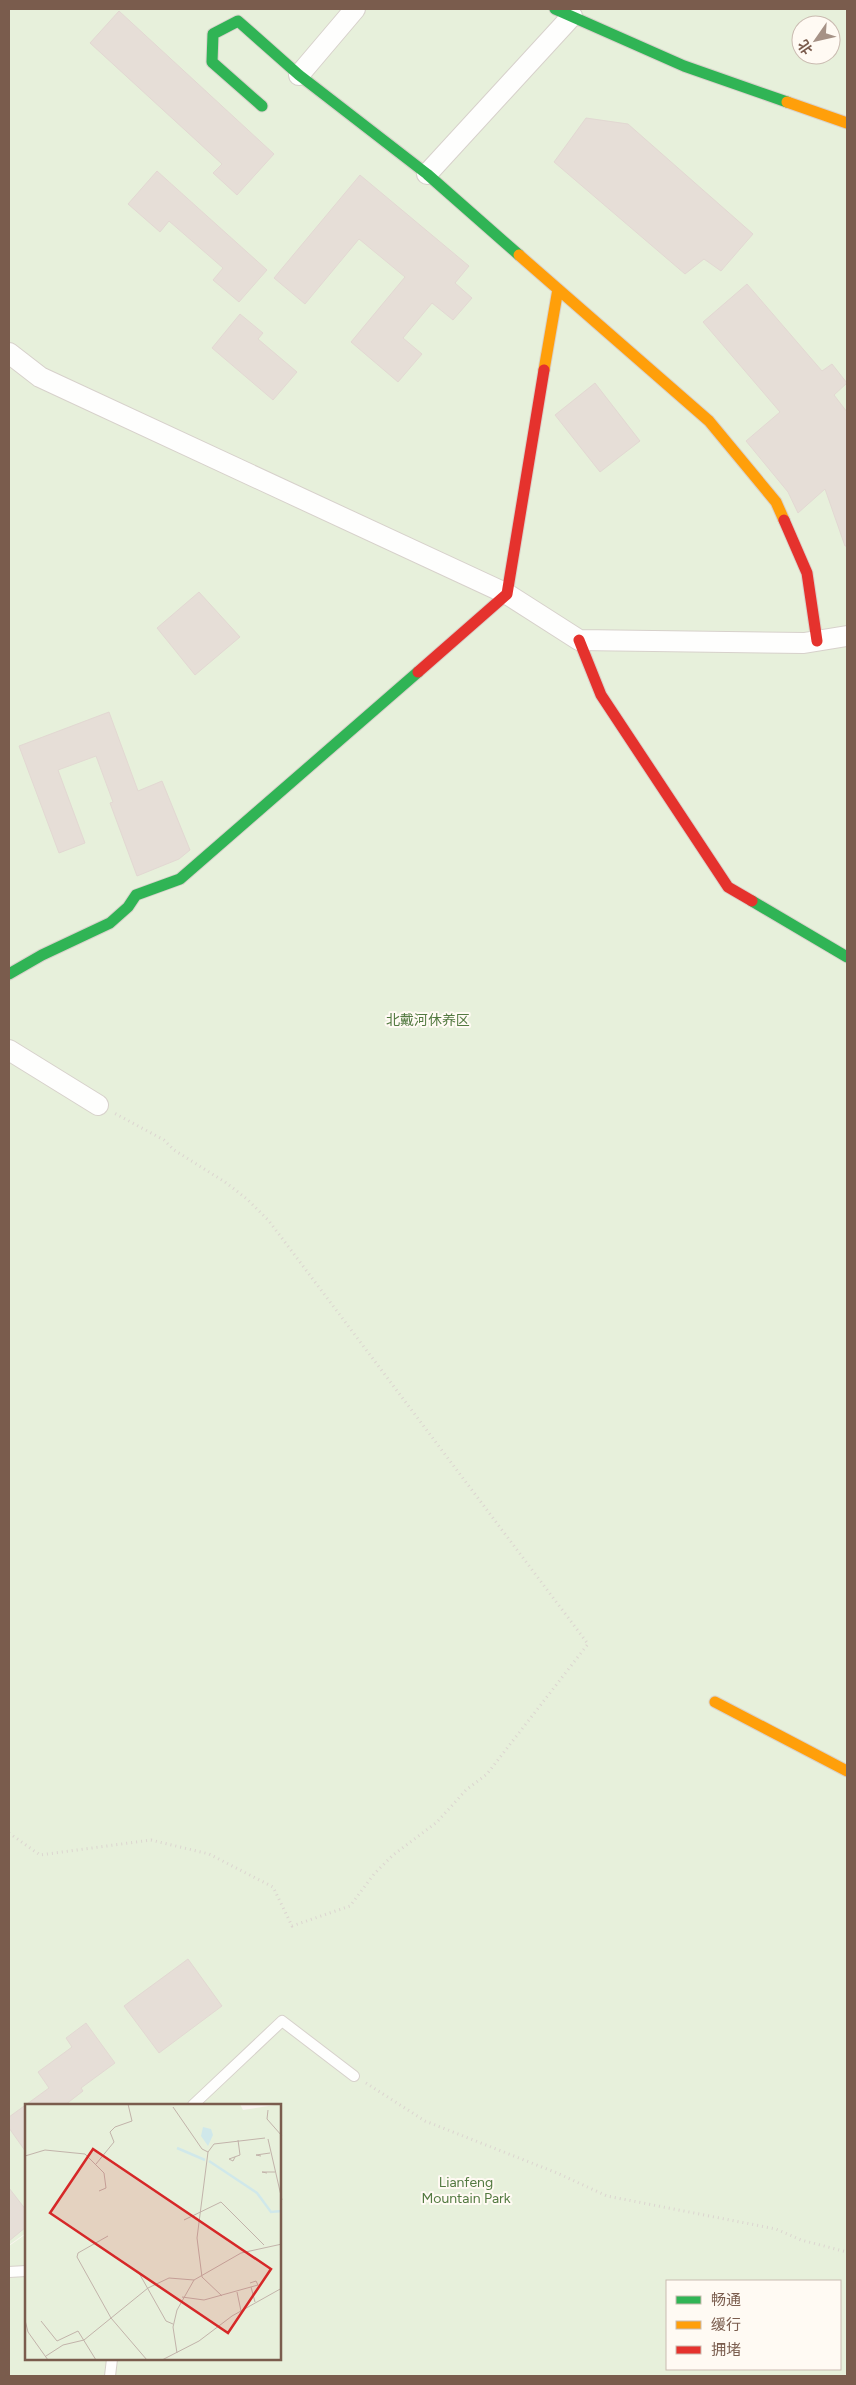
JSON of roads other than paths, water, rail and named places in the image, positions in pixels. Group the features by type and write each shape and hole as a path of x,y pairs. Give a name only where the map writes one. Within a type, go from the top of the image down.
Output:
{"street":[{"path":"299,75 355,9"},
{"path":"427,174 564,12 684,66 847,123"},
{"path":"262,106 212,62 213,34 238,21 299,75 427,174 709,422 776,502 807,573 817,641"},
{"path":"9,974 52,950 100,932 129,907 136,894 180,880 507,594 558,290"},
{"path":"9,354 40,377 507,594 579,640 804,643 847,636"},
{"path":"579,640 601,695 728,887 847,957"},
{"path":"9,1050 98,1105"},
{"path":"715,1702 847,1771"}],"lane":[{"path":"194,2104 282,2021 354,2076"},
{"path":"9,2272 25,2271"},
{"path":"110,2376 112,2360"}],"park label":[{"name":"北戴河休养区","path":"428,1020"},
{"name":"Lianfeng Mountain Park","path":"466,2190"}]}
